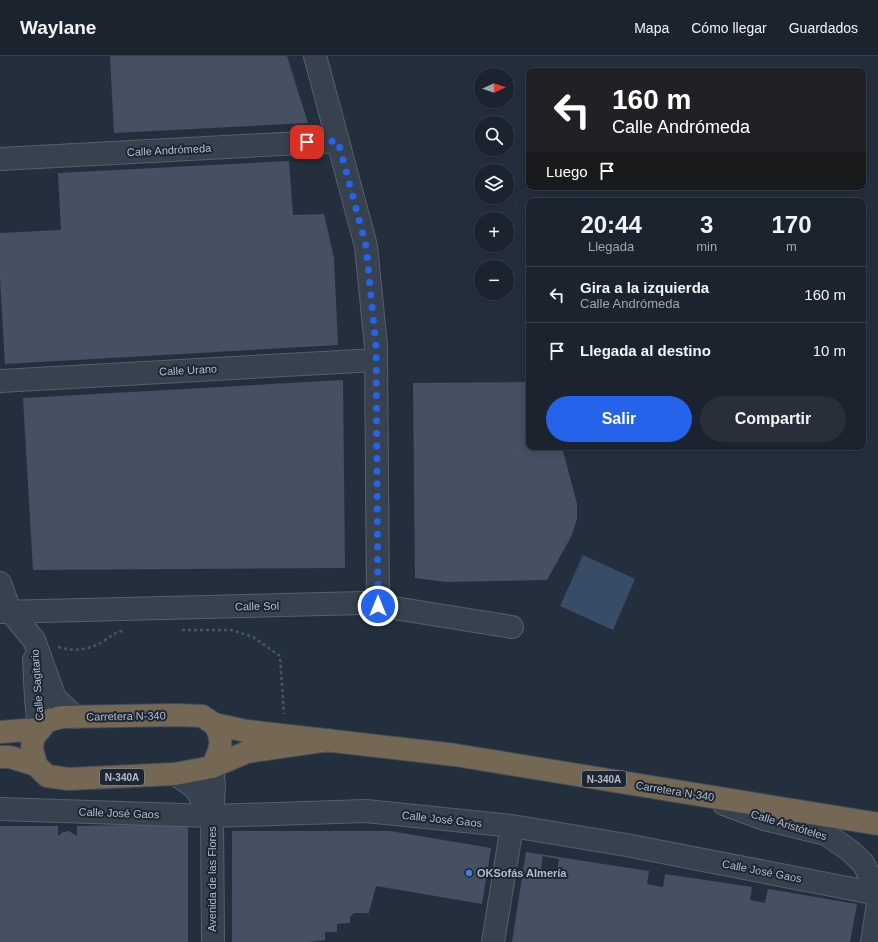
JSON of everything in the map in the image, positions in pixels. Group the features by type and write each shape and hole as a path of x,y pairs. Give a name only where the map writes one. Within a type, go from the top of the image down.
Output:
{"highway":[{"name":"Carretera N-340","path":"0,732 40,729 47,721 62,717 202,716 214,724 246,731 454,755 878,824"},
{"path":"212,767 220,751 219,732 214,724"},
{"path":"36,765 32,749 34,738 40,729"},
{"name":"Carretera N-340","path":"36,765 47,776 68,779 175,774 212,767 247,752 329,740"},
{"name":"N-340A","path":"0,757 10,757 36,765"}],"street":[{"path":"315,56 366,246 376,360 378,606"},
{"name":"Calle Andrómeda","path":"0,159 338,141"},
{"name":"Calle Urano","path":"0,381 376,360"},
{"name":"Calle Sagitario","path":"0,583 5,612 34,640 55,698 75,717"},
{"name":"Calle Sol","path":"5,612 363,603 512,627"},
{"name":"Calle Sagitario","path":"34,640 36,699 40,729"},
{"name":"Avenida de las Flores","path":"212,767 214,786 212,816 213,942"},
{"name":"Avenida de las Flores","path":"175,774 195,788 212,816"},
{"name":"Calle Aristóteles","path":"700,795 764,819 826,834 863,862 878,893"},
{"name":"Calle José Gaos","path":"0,809 212,816 366,811 512,826 634,847 878,893"},
{"path":"493,942 512,826"},
{"path":"872,942 878,903"}],"path":[{"path":"178,630 231,630 253,637 280,656 284,708 283,735"},
{"path":"34,640 78,651 98,644 116,632 127,631"}],"water":[{"path":"583,555 635,579 613,630 560,606"}],"building":[{"path":"110,56 287,56 308,123 114,133"},
{"path":"289,161 293,215 324,214 334,258 338,345 5,364 0,278 0,233 61,230 58,173"},
{"path":"343,380 345,568 33,570 23,398"},
{"path":"526,382 526,450 563,450 577,504 577,519 572,535 547,580 445,582 415,578 413,383"},
{"path":"188,824 188,942 0,942 0,826 58,826 58,836 63,832 69,831 77,836 77,826"},
{"path":"232,831 390,831 491,848 482,904 376,886 369,913 354,913 350,917 350,923 337,924 337,932 325,932 325,940 308,942 232,942"},
{"path":"526,852 649,871 647,884 663,887 665,874 752,887 750,900 765,903 768,889 857,904 850,942 512,942","holes":["543,856 559,859 557,871 541,869"]}],"place":[{"name":"OKSofás Almería","path":"469,873"}],"route":[{"path":"307,142 338,141 366,246 376,346 378,606"}]}
